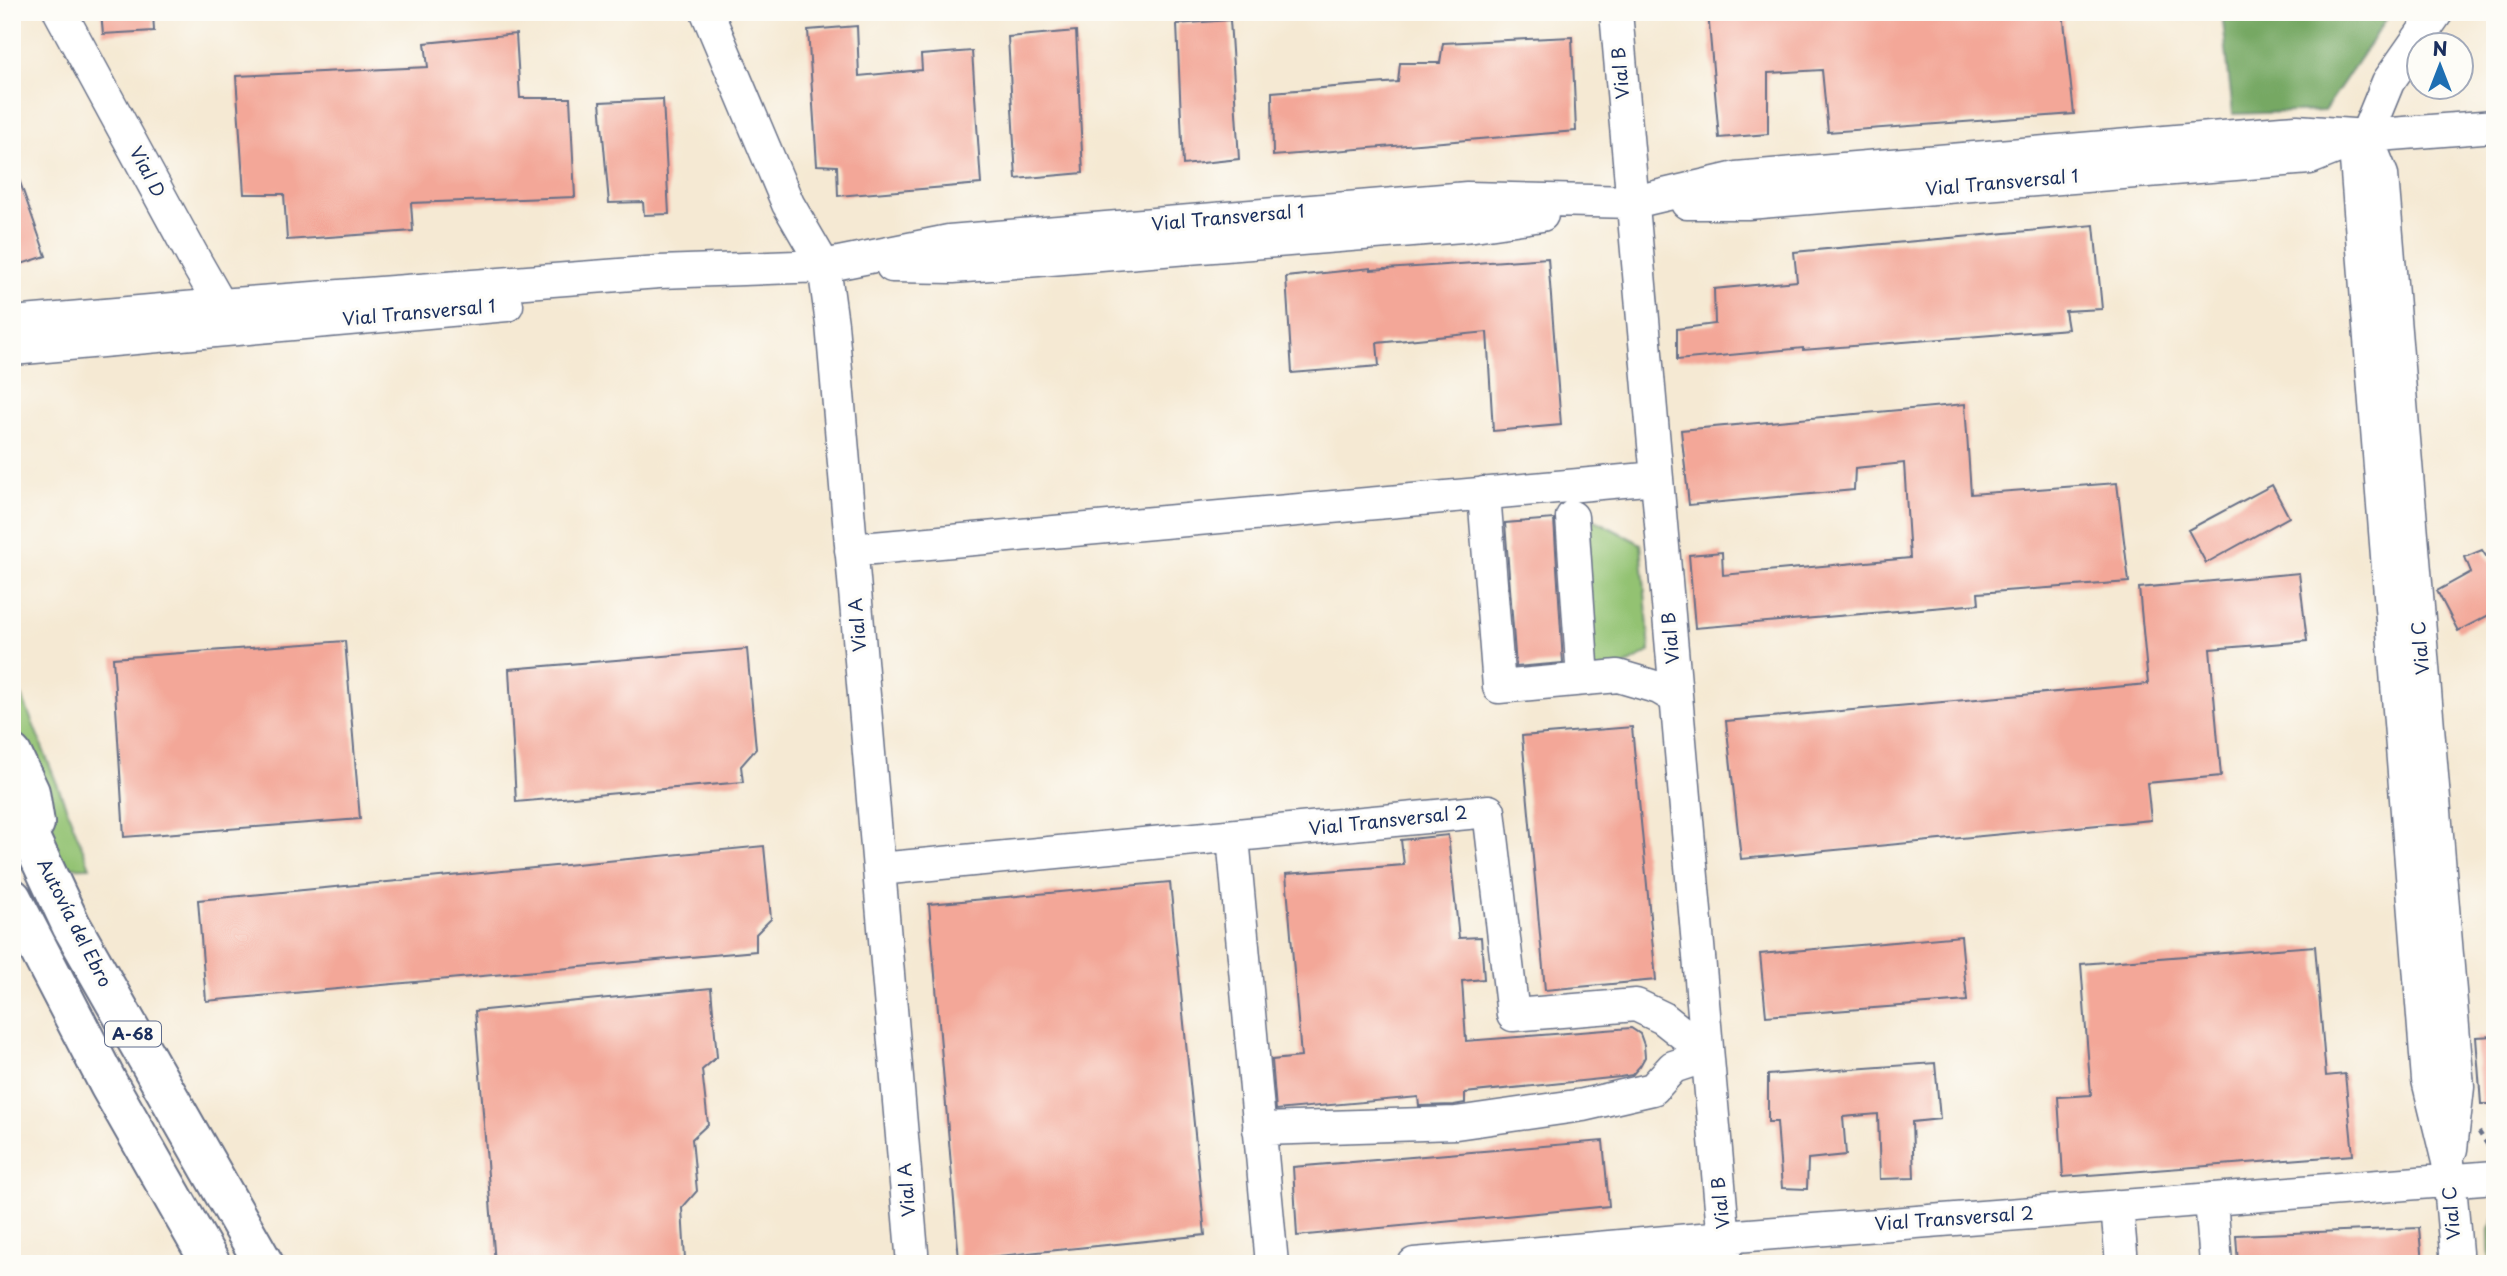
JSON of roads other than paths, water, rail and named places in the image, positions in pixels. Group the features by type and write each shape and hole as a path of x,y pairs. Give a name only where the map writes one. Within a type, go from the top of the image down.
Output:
{"highway":[{"path":"12,754 30,792 42,863"},
{"name":"Autovía del Ebro","path":"12,799 71,925 264,1264"},
{"name":"A-68","path":"12,898 109,1085 211,1264"},
{"path":"12,945 184,1264"}],"street":[{"name":"Vial D","path":"60,12 228,317"},
{"name":"Vial A","path":"707,12 788,204 824,266 832,324 914,1264"},
{"name":"Vial B","path":"1616,12 1725,1250"},
{"path":"2366,135 2388,82 2437,12"},
{"name":"Vial Transversal 1","path":"12,349 228,317 659,272 824,266 949,241 1467,198 1634,202 1736,178 2289,131 2366,135 2495,125"},
{"name":"Vial C","path":"2366,135 2382,175 2458,1087 2449,1171 2457,1264"},
{"name":"Vial Transversal 1","path":"12,323 228,317"},
{"path":"851,550 1657,478"},
{"path":"1484,493 1499,687 1618,676 1659,688 1676,698"},
{"path":"1572,517 1583,679"},
{"path":"1618,676 1671,643"},
{"name":"Vial Transversal 2","path":"879,869 1489,811 1513,1015 1636,1004 1663,1018 1706,1052"},
{"path":"1233,836 1272,1264"},
{"path":"1259,1129 1456,1123 1583,1105 1653,1089 1673,1067 1706,1052"},
{"name":"Vial Transversal 2","path":"1414,1264 1725,1250 2449,1171 2495,1177"},
{"path":"2211,1199 2216,1264"},
{"path":"2117,1206 2122,1264"}]}
